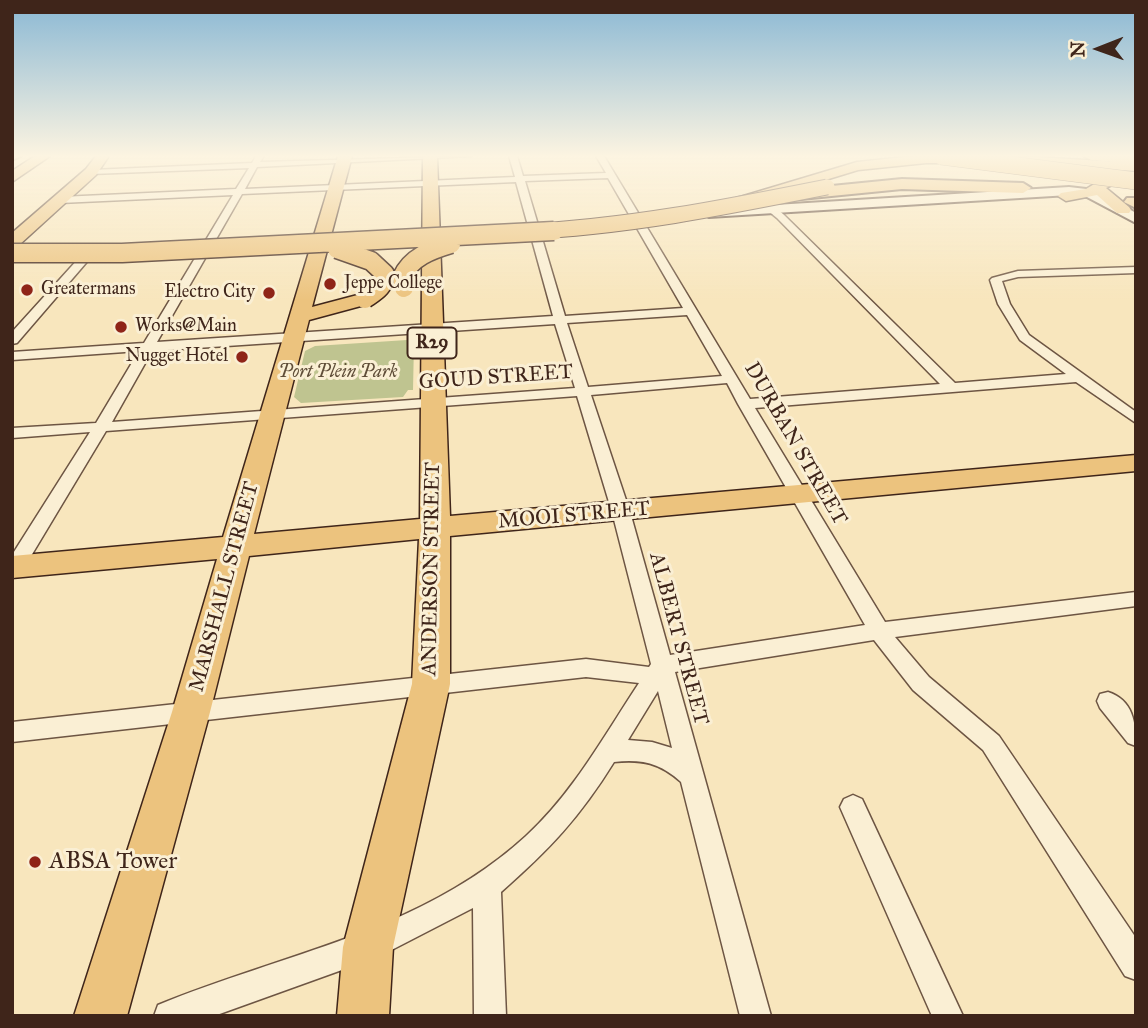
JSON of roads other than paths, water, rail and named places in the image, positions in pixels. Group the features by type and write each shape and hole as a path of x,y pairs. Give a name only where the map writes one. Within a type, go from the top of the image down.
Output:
{"highway":[{"path":"776,209 792,204"},
{"path":"1099,204 1133,211"}],"main road":[{"path":"12,242 55,204"},
{"name":"MARSHALL STREET","path":"100,1016 191,712 332,204"},
{"name":"ANDERSON STREET","path":"363,1016 368,947 431,684 435,529 430,204"},
{"path":"705,214 733,204"},
{"path":"431,323 404,288 403,272 415,260 434,250 481,238 776,209 788,204"},
{"path":"12,250 85,254 537,233"},
{"path":"229,248 319,248 362,255 379,264 385,275 383,286 365,299 296,327"},
{"name":"MOOI STREET","path":"13,568 1136,463"}],"street":[{"path":"13,568 101,427 232,204"},
{"name":"ALBERT STREET","path":"528,204 560,320 621,512 657,671 691,777 756,1016"},
{"name":"DURBAN STREET","path":"628,204 879,631 908,670 929,691 980,730 1136,965"},
{"path":"770,204 951,387"},
{"path":"641,224 705,214 855,204"},
{"path":"12,259 537,233 776,209 888,204"},
{"path":"1102,204 1133,211"},
{"path":"12,250 89,254"},
{"path":"12,340 89,254"},
{"path":"1136,270 1018,274 998,278 1004,304 1019,332 1136,419"},
{"path":"12,356 148,347 296,327 560,320 690,311"},
{"path":"745,404 1081,377"},
{"name":"GOUD STREET","path":"12,433 433,404 730,379"},
{"path":"12,732 586,668 657,671 879,631 1136,599"},
{"path":"169,1016 368,947 487,886 537,844 580,795 657,671"},
{"path":"1108,701 1136,736"},
{"path":"608,752 642,749 659,753 679,763 691,777"},
{"path":"853,807 948,1016"},
{"path":"487,886 490,1016"}],"place":[{"name":"Jeppe College","path":"330,284"},
{"name":"Greatermans","path":"27,290"},
{"name":"Electro City","path":"269,293"},
{"name":"Works@Main","path":"121,327"},
{"name":"Nugget Hotel","path":"242,357"},
{"name":"ABSA Tower","path":"35,862"}],"park label":[{"name":"Port Plein Park","path":"338,373"}]}
